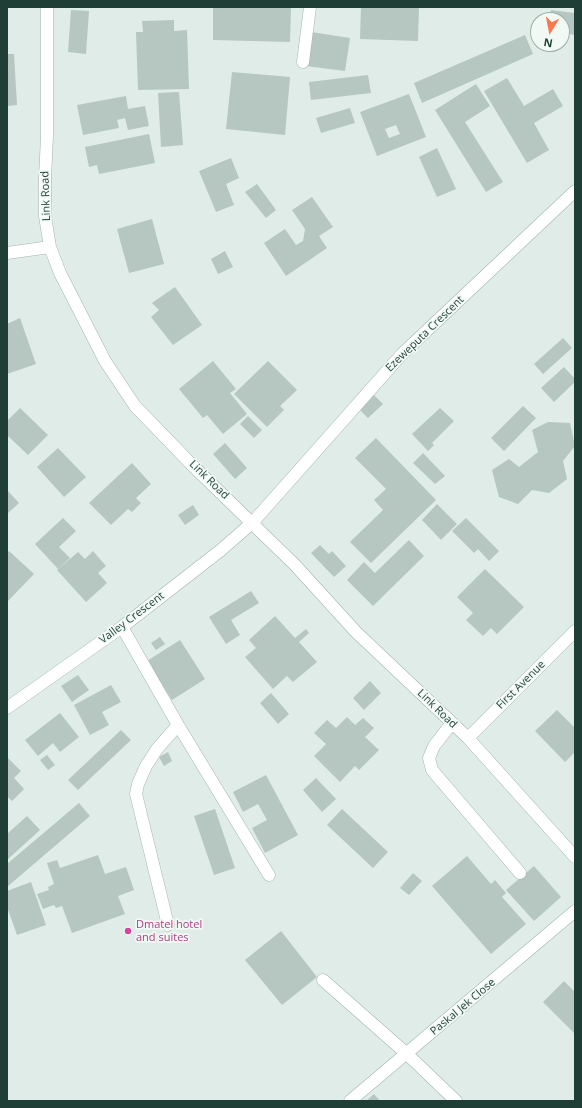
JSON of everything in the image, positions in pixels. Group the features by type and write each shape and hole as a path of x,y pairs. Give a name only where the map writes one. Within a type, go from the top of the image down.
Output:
{"street":[{"name":"Link Road","path":"47,7 47,136 45,216 50,247 60,273 105,361 135,406 194,467 253,522 295,565 356,632 468,738 575,857"},
{"path":"303,62 310,7"},
{"name":"Ezeweputa Crescent","path":"253,522 402,354 575,191"},
{"path":"7,253 50,247"},
{"name":"Valley Crescent","path":"7,708 122,627 222,550 253,522"},
{"path":"122,627 178,725 269,875"},
{"name":"First Avenue","path":"468,738 575,631"},
{"path":"452,723 434,746 429,758 432,770 520,873"},
{"path":"168,925 136,794 138,784 146,766 157,749 178,725"},
{"name":"Paskal Jek Close","path":"350,1101 575,911"},
{"path":"323,980 407,1054 456,1101"}],"building":[{"path":"213,7 291,7 290,42 213,40"},
{"path":"361,7 419,7 418,41 360,39"},
{"path":"71,10 89,11 86,54 68,52"},
{"path":"551,10 567,12 551,12"},
{"path":"570,12 575,13 575,35 570,34"},
{"path":"174,20 174,31 187,30 189,89 138,90 136,32 143,32 142,21"},
{"path":"311,32 350,38 345,71 306,66"},
{"path":"525,35 530,47 530,52 533,54 422,103 414,83"},
{"path":"7,54 14,54 17,105 7,106"},
{"path":"232,72 290,77 285,135 226,129"},
{"path":"368,75 371,93 311,100 309,82"},
{"path":"507,78 524,106 553,89 563,106 534,123 549,150 527,163 484,91"},
{"path":"476,84 490,106 465,122 503,182 486,192 435,110"},
{"path":"179,92 183,145 161,147 158,93"},
{"path":"409,94 426,137 377,156 360,112","holes":["396,125 400,134 389,138 385,129"]},
{"path":"126,96 128,109 145,106 149,126 128,130 125,118 117,120 119,128 83,135 77,105"},
{"path":"350,108 355,123 321,133 316,118"},
{"path":"149,134 155,163 99,174 97,165 89,167 85,147"},
{"path":"437,148 456,189 437,197 419,157"},
{"path":"231,158 239,178 226,184 234,205 216,212 199,171"},
{"path":"257,184 276,210 266,218 245,192"},
{"path":"312,197 333,227 319,236 327,248 286,276 264,243 285,229 296,245 303,241 305,229 292,210"},
{"path":"152,219 164,264 129,273 117,229"},
{"path":"225,251 233,267 218,274 211,259"},
{"path":"175,287 202,325 173,345 151,317 159,310 152,303"},
{"path":"20,318 36,364 7,374 7,324"},
{"path":"563,338 572,348 543,374 534,364"},
{"path":"213,361 236,389 230,393 247,414 223,434 207,415 203,418 179,389"},
{"path":"268,361 297,390 280,406 284,410 267,427 234,394"},
{"path":"564,367 575,379 575,382 554,402 541,388"},
{"path":"372,393 383,404 368,418 357,407"},
{"path":"523,406 536,418 504,451 491,438"},
{"path":"20,408 48,435 28,455 7,435 7,421"},
{"path":"440,408 454,421 432,443 434,445 428,451 412,434"},
{"path":"248,416 262,430 254,438 240,424"},
{"path":"548,422 570,423 575,446 563,461 567,479 549,493 532,490 518,504 499,497 492,470 509,459 519,467 538,452 532,430"},
{"path":"376,438 436,500 371,563 350,542 383,510 374,500 386,489 355,458"},
{"path":"225,443 247,468 235,479 213,454"},
{"path":"58,448 86,477 64,497 37,467"},
{"path":"423,453 445,476 435,484 413,463"},
{"path":"132,463 151,484 136,498 141,503 132,512 128,509 111,525 89,503"},
{"path":"7,490 19,503 8,513 7,512"},
{"path":"437,504 457,524 441,540 422,520"},
{"path":"193,505 199,515 185,525 178,515"},
{"path":"63,518 76,531 59,547 70,558 58,569 35,544"},
{"path":"466,518 499,551 489,561 478,549 474,553 452,531"},
{"path":"409,540 424,556 373,606 347,580 364,562 375,573"},
{"path":"320,545 329,554 332,551 346,566 334,577 311,553"},
{"path":"9,551 34,574 7,602 7,553"},
{"path":"93,551 106,566 98,573 107,583 86,602 57,570 78,552 85,559"},
{"path":"485,569 524,607 497,634 491,628 483,636 466,620 473,613 457,597"},
{"path":"251,591 259,603 231,620 240,635 226,644 209,617"},
{"path":"275,616 295,638 306,629 309,633 299,642 317,662 293,682 287,676 273,689 245,657 256,648 249,640"},
{"path":"160,637 165,644 156,650 151,643"},
{"path":"180,640 205,679 172,700 147,661"},
{"path":"78,675 89,690 72,702 61,686"},
{"path":"370,681 381,693 364,710 353,698"},
{"path":"111,685 121,702 102,712 109,725 90,735 74,705"},
{"path":"271,693 289,714 278,724 260,703"},
{"path":"557,710 575,728 575,752 565,762 535,731"},
{"path":"60,713 79,737 60,752 53,743 38,756 25,740"},
{"path":"347,717 355,725 363,718 374,728 365,737 379,750 359,770 355,766 340,782 314,756 326,744 314,733 327,720 336,728"},
{"path":"121,730 131,740 78,790 68,780"},
{"path":"168,752 172,761 164,766 159,757"},
{"path":"47,755 55,765 48,770 40,760"},
{"path":"7,757 21,771 14,778 24,789 12,801 7,796"},
{"path":"266,775 298,835 265,853 252,828 267,820 258,804 243,812 233,792"},
{"path":"316,778 336,799 322,812 303,790"},
{"path":"79,803 90,816 7,887 7,864"},
{"path":"215,809 235,868 214,875 194,816"},
{"path":"342,809 388,852 373,868 327,825"},
{"path":"27,816 40,830 7,860 7,834"},
{"path":"98,855 105,874 126,867 134,890 118,896 125,914 72,933 62,906 56,908 54,905 43,909 37,894 49,890 48,887 54,884 47,863 57,860 60,868"},
{"path":"467,856 491,884 495,880 506,893 502,897 526,924 491,954 432,886"},
{"path":"534,866 561,897 534,921 506,890"},
{"path":"413,873 422,881 409,895 400,888"},
{"path":"31,882 46,925 17,935 7,907 7,891"},
{"path":"281,931 317,977 282,1005 245,960"},
{"path":"564,981 575,992 575,1034 543,1002"},
{"path":"374,1094 380,1101 366,1101"}],"place":[{"name":"Dmatel hotel and suites","path":"128,931"}]}
